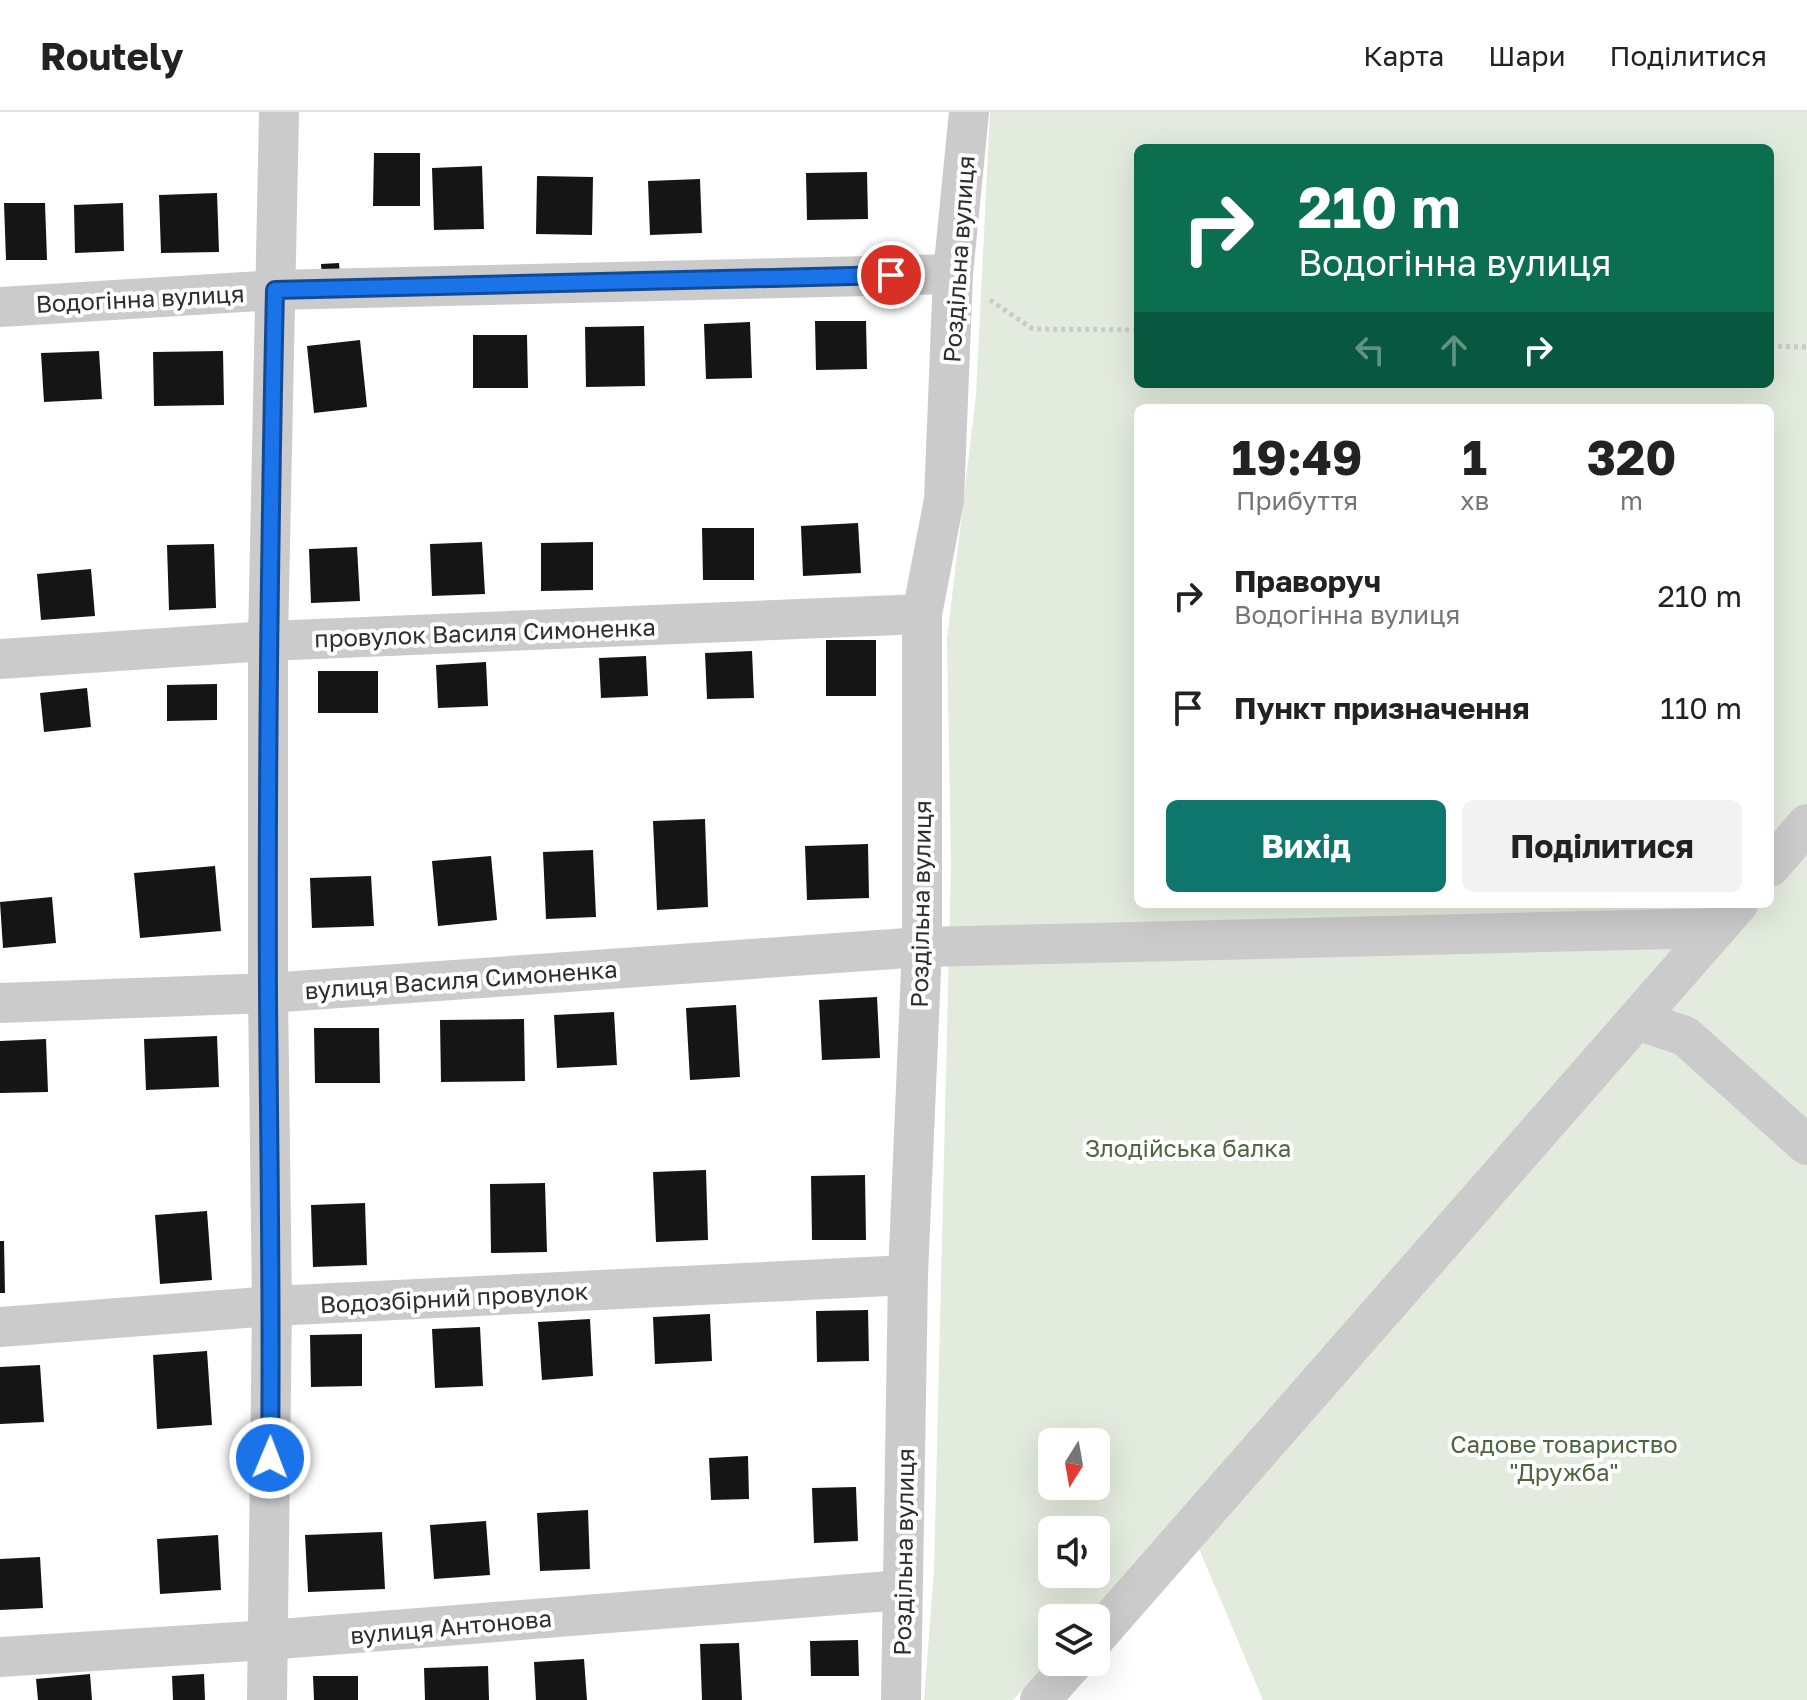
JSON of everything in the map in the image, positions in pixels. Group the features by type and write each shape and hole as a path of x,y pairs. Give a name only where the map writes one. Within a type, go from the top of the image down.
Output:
{"street":[{"path":"267,1700 272,1306 268,641 279,112"},
{"name":"Роздільна вулиця","path":"901,1700 908,1275 922,947 922,614 944,500 953,274 969,112"},
{"name":"Водогінна вулиця","path":"0,307 275,290 953,274"},
{"name":"провулок Василя Симоненка","path":"0,659 268,641 922,614"},
{"path":"1774,862 1807,824"},
{"path":"1110,1621 1728,916"},
{"name":"вулиця Василя Симоненка","path":"0,1003 268,993 922,947 1728,916"},
{"path":"1637,1020 1685,1036 1807,1145"},
{"name":"Водозбірний провулок","path":"0,1327 272,1306 908,1275"},
{"name":"вулиця Антонова","path":"0,1657 267,1640 902,1590"},
{"path":"1040,1700 1061,1676"}],"path":[{"path":"953,274 1033,329 1134,330"},
{"path":"1774,346 1807,347"}],"green space":[{"name":"Злодійська балка","path":"990,112 1807,112 1807,1700 1263,1700 1186,1518 1104,1604 1038,1604 1038,1674 1013,1700 924,1700 934,1571 951,865 947,639 976,395"}],"building":[{"path":"374,153 420,153 420,206 373,206"},
{"path":"482,166 484,229 434,230 432,168"},
{"path":"867,172 868,219 807,220 806,173"},
{"path":"537,176 593,177 592,235 536,234"},
{"path":"700,179 702,233 650,235 648,181"},
{"path":"217,193 219,252 161,253 159,195"},
{"path":"4,203 45,203 47,260 6,260"},
{"path":"123,203 124,251 75,253 74,205"},
{"path":"339,263 340,276 322,277 321,264"},
{"path":"815,321 866,321 867,369 816,370"},
{"path":"750,322 752,378 706,379 704,324"},
{"path":"644,326 645,386 586,387 585,327"},
{"path":"473,335 527,335 528,388 473,388"},
{"path":"360,340 367,407 314,413 307,346"},
{"path":"99,351 102,399 44,402 41,353"},
{"path":"223,351 224,405 154,406 153,352"},
{"path":"858,523 861,573 803,576 801,526"},
{"path":"702,528 754,528 754,580 703,580"},
{"path":"482,542 485,594 432,596 430,544"},
{"path":"593,542 593,590 541,591 541,543"},
{"path":"214,544 216,608 169,610 167,545"},
{"path":"357,547 360,601 311,603 309,549"},
{"path":"91,569 95,616 41,620 37,574"},
{"path":"826,640 876,640 876,696 826,696"},
{"path":"752,651 754,698 707,699 705,653"},
{"path":"646,656 648,696 601,698 599,658"},
{"path":"486,662 488,706 438,708 436,665"},
{"path":"318,671 378,671 378,713 318,713"},
{"path":"217,684 217,720 167,721 167,685"},
{"path":"87,688 91,727 44,732 40,693"},
{"path":"705,819 708,907 657,910 653,821"},
{"path":"868,844 869,898 807,900 805,846"},
{"path":"593,850 596,917 546,919 543,852"},
{"path":"491,856 497,920 438,926 432,861"},
{"path":"215,866 221,931 140,938 134,873"},
{"path":"371,876 374,926 312,928 310,878"},
{"path":"52,897 56,943 3,948 0,902"},
{"path":"877,997 880,1058 822,1060 819,1000"},
{"path":"736,1005 740,1077 690,1080 686,1008"},
{"path":"614,1012 617,1065 557,1068 554,1015"},
{"path":"524,1019 525,1081 441,1082 440,1020"},
{"path":"314,1028 379,1028 380,1083 315,1083"},
{"path":"217,1036 219,1087 146,1090 144,1039"},
{"path":"46,1039 48,1092 0,1093 0,1041"},
{"path":"706,1170 708,1240 656,1242 653,1172"},
{"path":"865,1175 866,1240 812,1240 811,1176"},
{"path":"545,1183 547,1252 491,1253 490,1184"},
{"path":"365,1203 367,1265 313,1267 311,1205"},
{"path":"207,1211 212,1280 160,1284 155,1215"},
{"path":"0,1241 4,1241 5,1293 0,1293"},
{"path":"868,1310 869,1361 817,1362 816,1311"},
{"path":"710,1314 712,1361 655,1364 653,1317"},
{"path":"590,1319 593,1376 542,1380 538,1322"},
{"path":"480,1327 483,1386 435,1388 432,1329"},
{"path":"362,1334 362,1386 311,1387 310,1335"},
{"path":"207,1351 212,1425 157,1429 153,1355"},
{"path":"40,1365 44,1422 0,1424 0,1367"},
{"path":"748,1456 749,1499 711,1500 709,1458"},
{"path":"856,1487 858,1541 814,1543 812,1488"},
{"path":"588,1510 590,1569 540,1571 537,1513"},
{"path":"486,1521 490,1575 434,1579 430,1525"},
{"path":"382,1532 385,1589 308,1592 305,1535"},
{"path":"218,1535 221,1590 160,1594 157,1539"},
{"path":"40,1557 43,1608 0,1610 0,1559"},
{"path":"858,1640 859,1676 811,1676 810,1641"},
{"path":"739,1643 742,1700 702,1700 700,1644"},
{"path":"584,1659 587,1700 536,1700 534,1662"},
{"path":"488,1666 489,1700 425,1700 424,1668"},
{"path":"90,1674 92,1700 38,1700 36,1679"},
{"path":"204,1674 205,1700 173,1700 172,1676"},
{"path":"313,1676 358,1676 358,1700 314,1700"}],"route":[{"path":"270,1458 268,641 275,290 891,275"}],"park label":[{"name":"Садове товариство \"Дружба\"","path":"1564,1457"}]}
